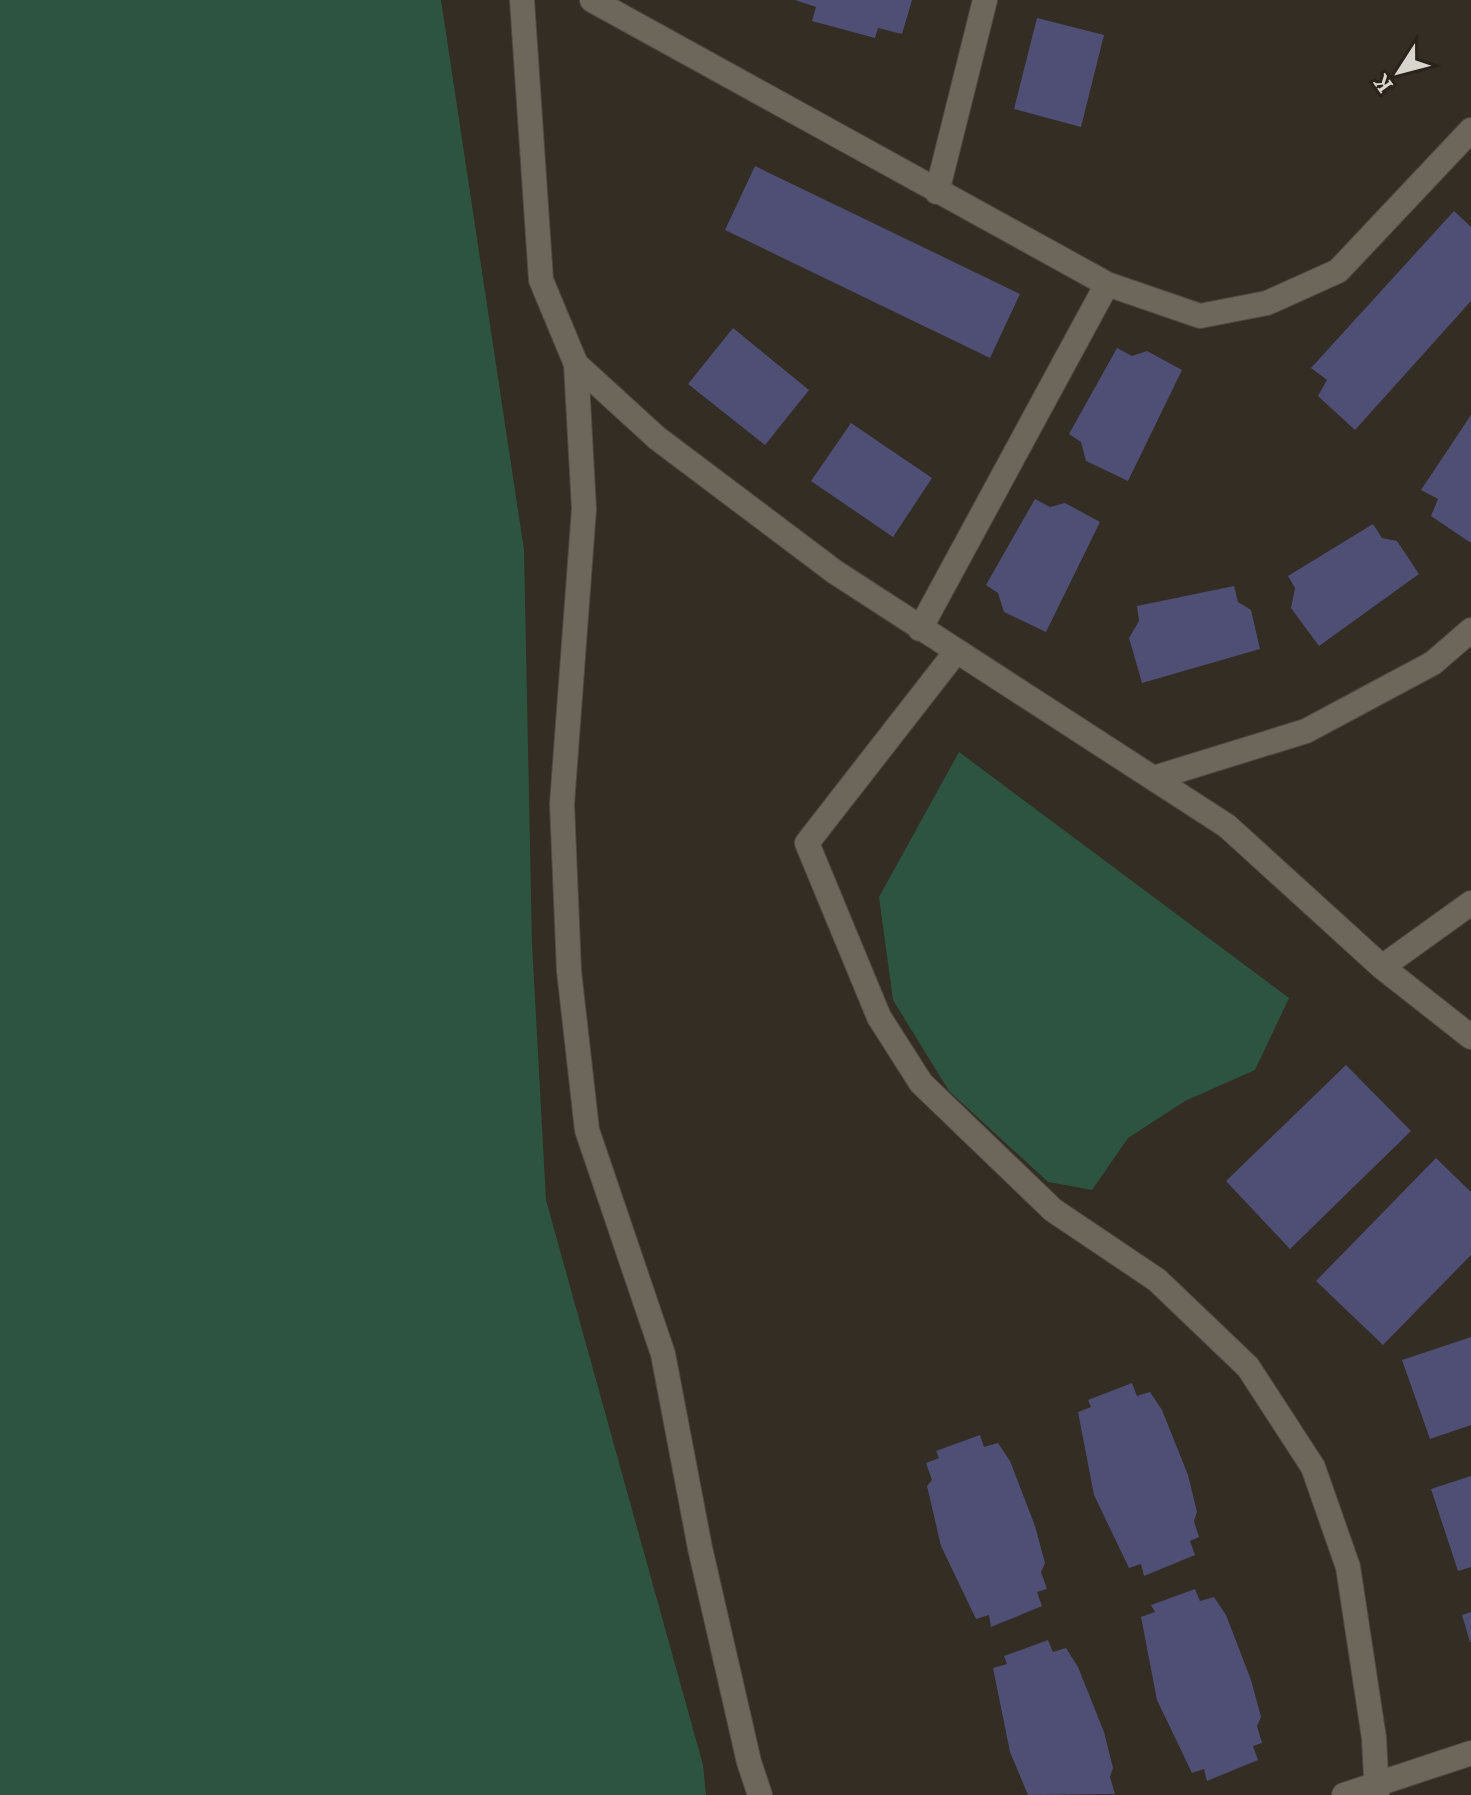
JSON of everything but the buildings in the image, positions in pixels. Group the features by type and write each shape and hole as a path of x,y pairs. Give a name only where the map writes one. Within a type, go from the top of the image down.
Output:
{"street":[{"path":"522,0 541,280 576,364 584,509 562,804 569,971 587,1130 663,1354 700,1548 749,1762 760,1795"},
{"path":"592,0 1107,284 1200,316 1267,303 1338,271 1471,130"},
{"path":"937,192 985,0"},
{"path":"920,629 1107,284"},
{"path":"576,364 657,438 835,572 955,653 1157,777 1227,826 1382,967 1471,1037"},
{"path":"1157,777 1306,731 1433,663 1471,630"},
{"path":"955,653 807,843 879,1017 921,1083 1053,1210 1157,1280 1248,1367 1313,1467 1348,1567 1374,1738 1377,1790"},
{"path":"1382,967 1471,903"},
{"path":"1344,1795 1377,1790 1471,1753"}],"green space":[{"path":"0,0 441,0 524,550 532,944 546,1200 703,1765 706,1795 0,1795"},
{"path":"959,752 1289,998 1255,1070 1185,1101 1128,1138 1092,1190 1048,1182 949,1091 893,1000 879,897"}]}
